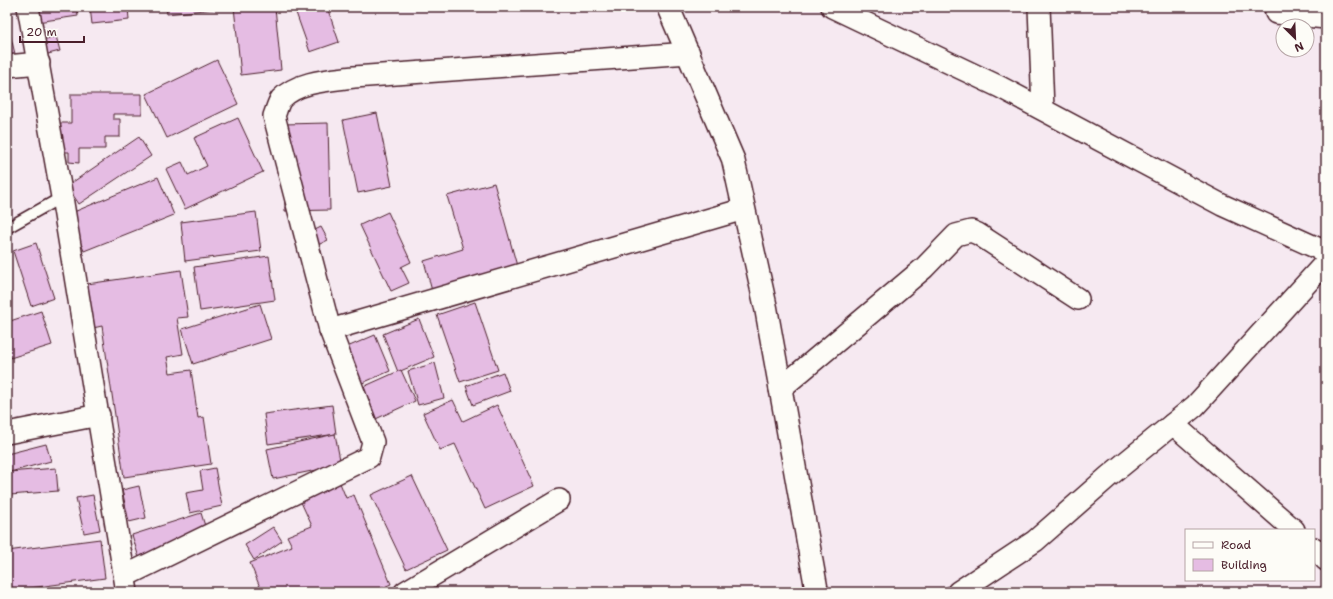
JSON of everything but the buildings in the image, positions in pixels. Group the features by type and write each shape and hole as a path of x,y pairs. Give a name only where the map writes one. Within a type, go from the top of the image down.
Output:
{"main road":[{"path":"668,7 689,53 733,159 766,308 817,592"}],"street":[{"path":"28,7 39,63 99,415 126,584 369,457 373,442 330,330 274,116 281,100 297,88 322,81 348,78 689,53"},
{"path":"832,7 1000,87 1222,204 1326,252"},
{"path":"1039,7 1043,109"},
{"path":"1276,13 1326,18"},
{"path":"7,66 39,63"},
{"path":"330,330 744,208"},
{"path":"780,389 924,268 956,235 964,232 971,231 978,234 1078,299"},
{"path":"958,592 1035,541 1195,406 1326,262"},
{"path":"7,433 99,415"},
{"path":"1173,424 1293,529"},
{"path":"405,592 559,500"},
{"path":"1315,549 1326,560"}],"lane":[{"path":"7,228 62,198"}]}
